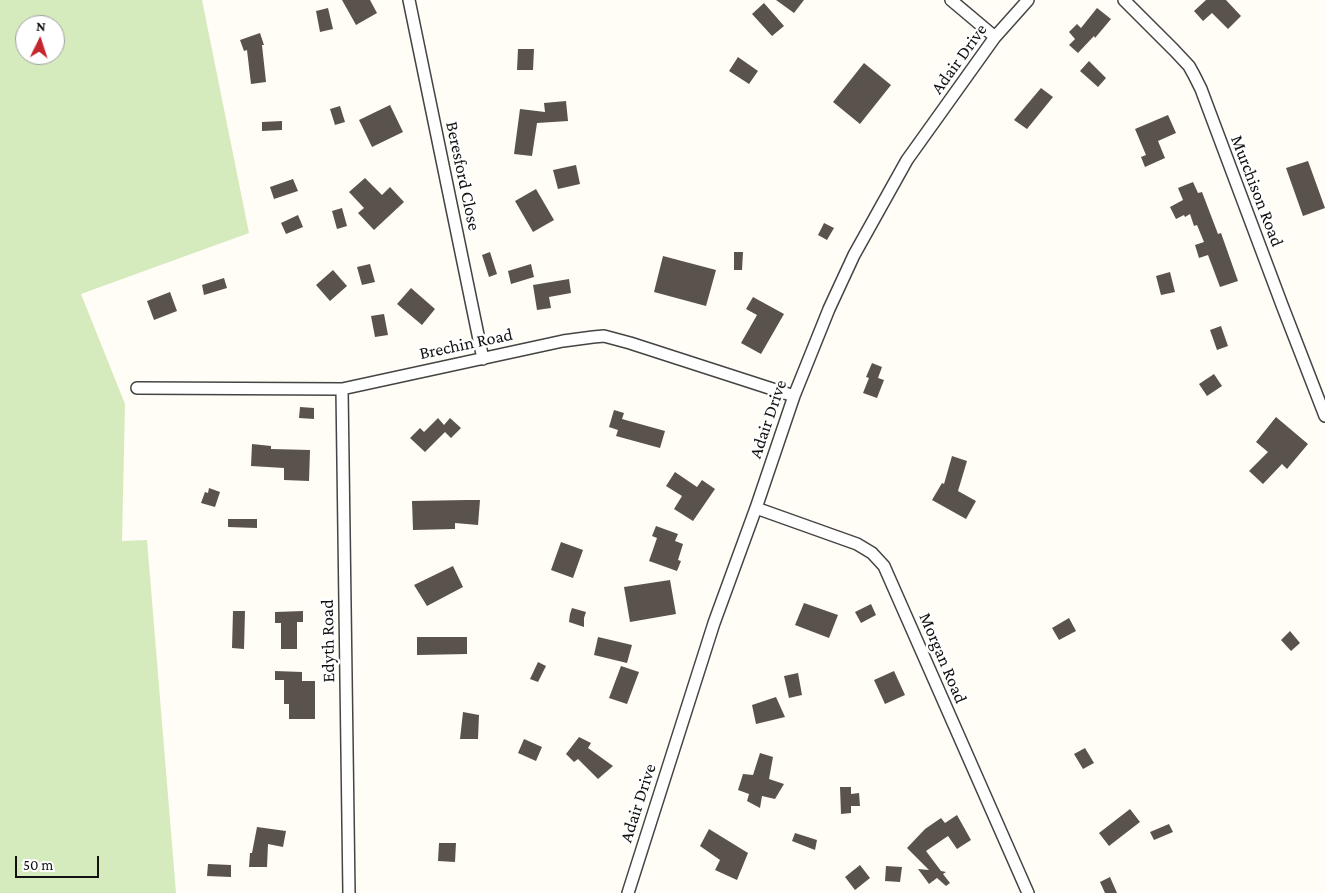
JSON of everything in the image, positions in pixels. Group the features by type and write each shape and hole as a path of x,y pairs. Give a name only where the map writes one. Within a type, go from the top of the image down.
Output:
{"street":[{"name":"Beresford Close","path":"408,0 483,359"},
{"path":"951,0 995,37"},
{"name":"Adair Drive","path":"628,893 714,623 794,396 829,310 854,255 907,160 995,37 1028,0"},
{"name":"Murchison Road","path":"1124,0 1189,66 1194,76 1325,416"},
{"name":"Brechin Road","path":"137,388 342,388 563,342 604,336 794,396"},
{"name":"Edyth Road","path":"342,388 349,893"},
{"name":"Morgan Road","path":"756,508 857,544 872,553 884,566 1028,893"}],"green space":[{"path":"0,0 202,0 249,233 81,294 125,404 122,541 147,540 176,893 0,893"}],"building":[{"path":"342,0 370,0 377,13 356,25"},
{"path":"776,0 804,0 794,13"},
{"path":"1206,0 1226,0 1241,16 1228,29 1212,13 1203,21 1194,11"},
{"path":"764,3 784,26 772,36 752,14"},
{"path":"328,8 333,29 320,32 316,11"},
{"path":"1097,8 1111,19 1095,38 1094,36 1078,53 1069,45 1075,39 1069,32 1077,24 1081,28"},
{"path":"260,33 264,45 262,45 266,82 251,84 247,50 244,51 240,40"},
{"path":"518,49 534,49 533,70 517,70"},
{"path":"738,57 758,71 749,84 729,71"},
{"path":"1089,61 1106,78 1098,87 1080,71"},
{"path":"864,63 891,85 860,124 833,102"},
{"path":"1041,88 1053,97 1027,129 1014,120"},
{"path":"566,101 568,121 537,123 532,156 514,154 520,109 545,112 544,103"},
{"path":"390,105 403,132 372,147 359,120"},
{"path":"340,106 345,122 335,125 330,109"},
{"path":"1168,115 1176,133 1158,141 1165,158 1145,167 1141,157 1146,155 1135,129"},
{"path":"282,121 282,130 262,131 262,122"},
{"path":"1308,161 1325,208 1303,216 1286,168"},
{"path":"576,165 580,184 558,189 553,170"},
{"path":"365,178 382,195 390,187 404,202 374,230 358,213 364,208 349,192"},
{"path":"293,179 298,191 274,199 270,187"},
{"path":"1193,182 1198,193 1202,192 1218,234 1221,233 1238,281 1220,287 1208,255 1199,258 1195,245 1204,242 1197,225 1194,226 1190,214 1176,219 1170,207 1183,200 1178,188"},
{"path":"536,189 554,220 533,232 515,201"},
{"path":"342,208 347,226 337,229 332,211"},
{"path":"298,215 303,227 286,234 281,223"},
{"path":"824,223 834,228 827,240 818,235"},
{"path":"490,252 497,274 489,277 482,255"},
{"path":"734,252 743,252 742,270 734,270"},
{"path":"663,256 716,270 706,306 654,292"},
{"path":"370,264 375,282 362,285 357,267"},
{"path":"531,264 534,277 511,284 508,271"},
{"path":"333,270 347,286 330,301 316,285"},
{"path":"1170,272 1175,292 1161,295 1156,276"},
{"path":"224,278 227,288 204,295 202,285"},
{"path":"569,279 571,293 549,297 551,308 537,310 533,285"},
{"path":"411,288 435,309 422,325 397,304"},
{"path":"170,292 177,311 154,320 147,301"},
{"path":"753,297 784,314 761,354 741,343 757,315 746,309"},
{"path":"384,314 388,335 375,337 371,316"},
{"path":"1221,326 1228,346 1217,350 1210,330"},
{"path":"872,363 882,367 878,378 884,380 877,398 863,393 869,378 866,377"},
{"path":"1214,374 1222,386 1207,396 1199,384"},
{"path":"300,407 314,408 314,419 299,418"},
{"path":"614,410 624,413 622,419 665,431 660,448 616,436 618,430 609,427"},
{"path":"1276,417 1308,444 1287,469 1282,464 1263,484 1249,471 1268,452 1256,442"},
{"path":"438,418 444,425 450,418 461,428 451,438 445,432 425,452 410,438 420,428 424,432"},
{"path":"252,444 271,446 271,449 310,450 309,481 284,480 284,468 251,466"},
{"path":"952,456 967,461 958,491 976,501 966,519 932,500 942,483 944,484"},
{"path":"675,472 697,487 702,480 715,489 693,521 674,509 682,496 666,486"},
{"path":"209,488 220,492 215,507 201,503 205,492 208,493"},
{"path":"480,500 478,525 455,523 455,529 413,530 412,501"},
{"path":"228,519 257,519 257,528 228,527"},
{"path":"656,526 678,534 675,541 683,544 678,560 681,561 677,571 649,561 657,538 652,536"},
{"path":"561,542 583,550 573,578 551,570"},
{"path":"453,566 463,587 427,606 414,585"},
{"path":"670,580 676,614 630,622 624,587"},
{"path":"804,603 838,615 829,638 795,625"},
{"path":"871,604 876,615 861,623 855,612"},
{"path":"572,608 586,612 584,627 569,622"},
{"path":"233,611 245,611 244,649 232,648"},
{"path":"303,611 303,622 297,622 297,649 281,649 281,623 275,623 275,612"},
{"path":"1069,618 1076,631 1059,640 1052,628"},
{"path":"1290,631 1300,643 1291,651 1281,640"},
{"path":"417,637 467,637 467,654 417,655"},
{"path":"598,637 632,645 627,663 594,655"},
{"path":"538,662 546,666 538,682 530,679"},
{"path":"621,666 639,672 627,704 609,698"},
{"path":"275,671 302,672 302,681 315,681 315,719 289,719 289,704 284,704 284,680 275,680"},
{"path":"894,671 905,695 885,704 874,680"},
{"path":"798,673 802,695 789,698 784,676"},
{"path":"776,697 785,717 756,724 752,705"},
{"path":"463,712 479,715 478,739 460,739"},
{"path":"579,737 591,743 588,748 613,766 598,779 578,759 574,762 566,754"},
{"path":"524,739 542,747 536,761 518,753"},
{"path":"1085,748 1094,763 1083,769 1074,754"},
{"path":"760,753 773,757 769,779 784,784 775,799 762,796 760,808 747,801 749,794 738,790 743,774 753,775"},
{"path":"840,787 851,787 851,794 859,793 860,806 851,806 851,813 841,814"},
{"path":"1130,809 1140,822 1109,846 1099,833"},
{"path":"957,815 971,840 957,849 948,836 926,851 941,871 946,872 943,874 950,883 946,886 937,878 929,884 918,869 929,870 907,848 925,829 941,818 945,823"},
{"path":"1169,824 1173,832 1154,840 1150,832"},
{"path":"257,827 286,831 283,847 268,844 267,867 249,867 250,853 252,853"},
{"path":"709,829 748,853 737,880 715,870 720,860 700,846"},
{"path":"795,833 817,840 815,850 792,841"},
{"path":"439,843 456,843 455,862 438,861"},
{"path":"208,864 231,865 231,877 207,876"},
{"path":"860,865 870,878 855,890 845,877"},
{"path":"886,866 902,867 900,882 885,881"},
{"path":"1110,877 1117,893 1105,893 1100,882"}]}
